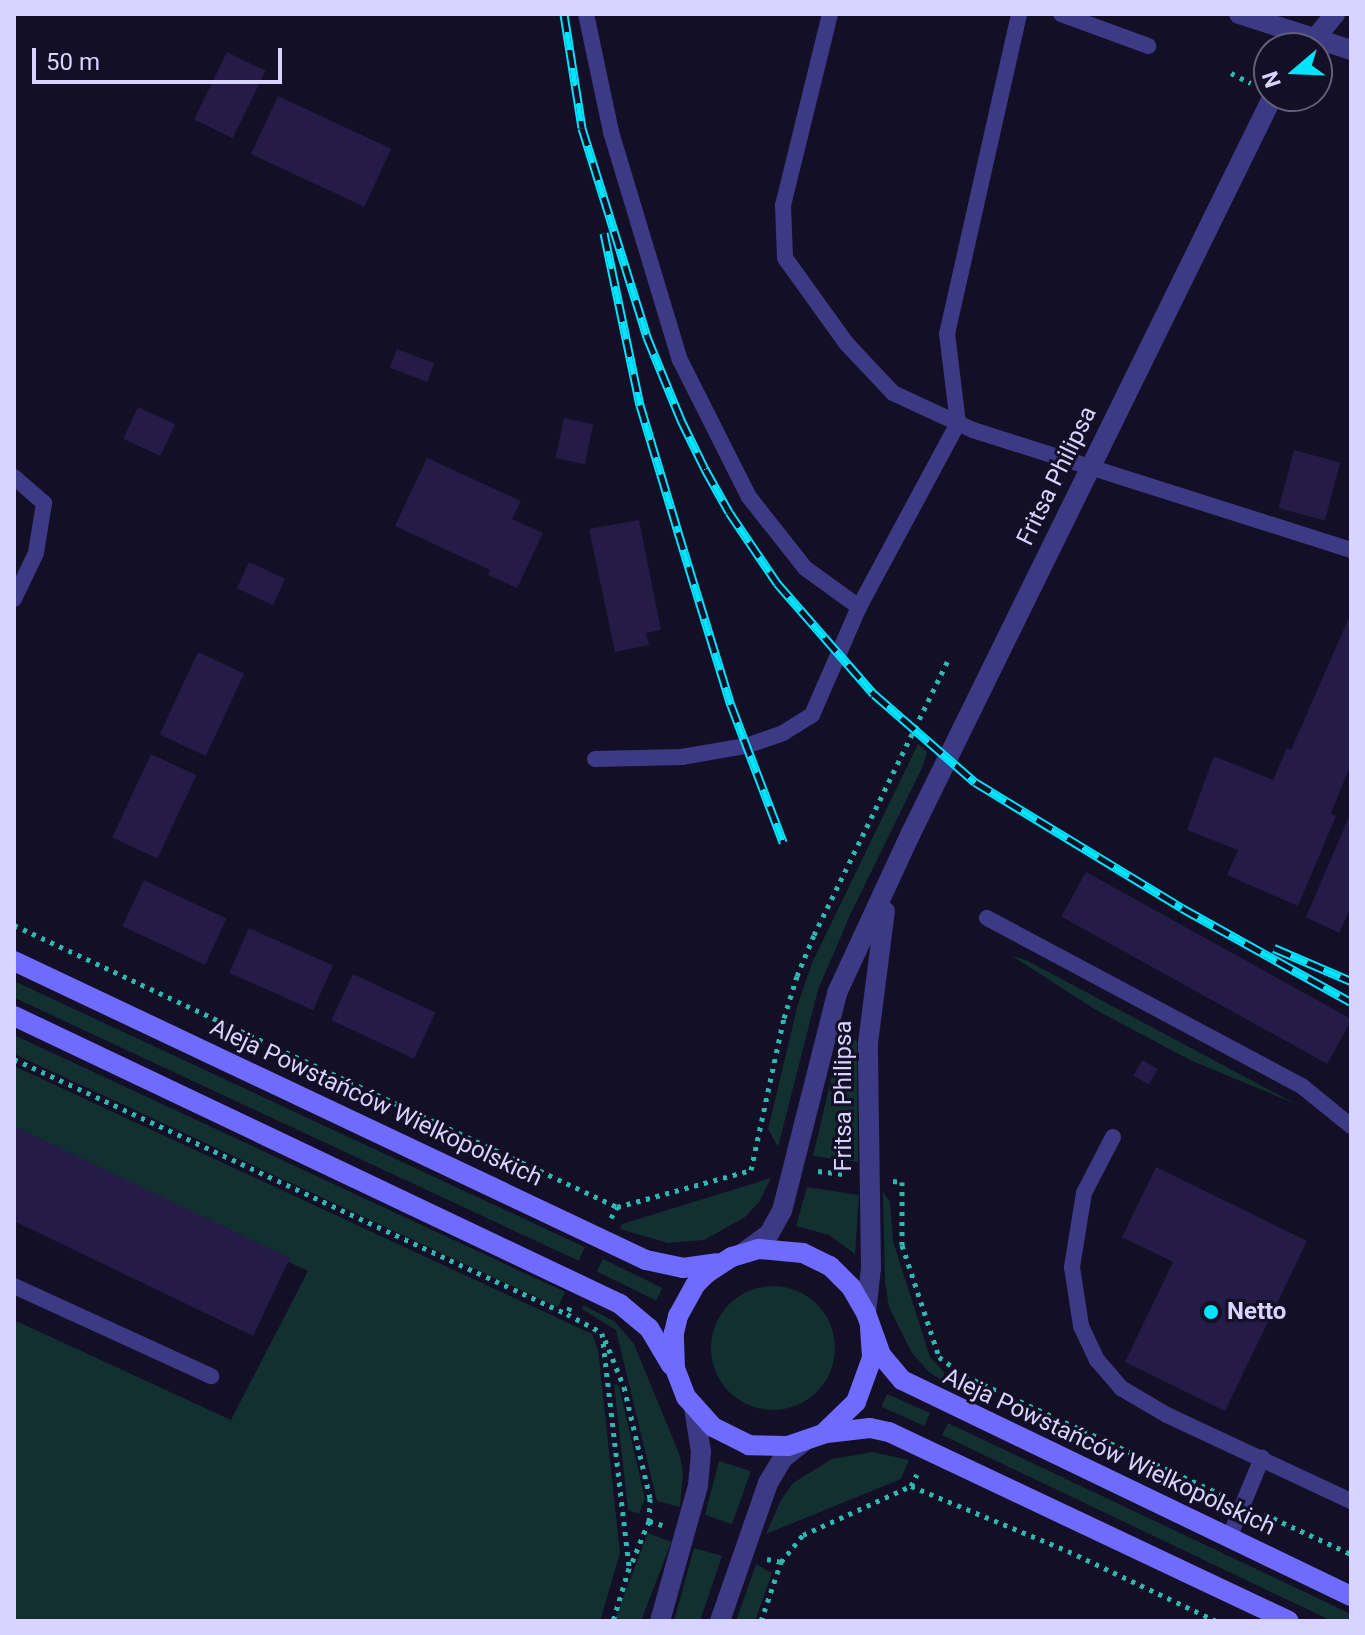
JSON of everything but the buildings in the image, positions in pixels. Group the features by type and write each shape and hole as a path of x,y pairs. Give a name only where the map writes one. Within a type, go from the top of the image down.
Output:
{"main road":[{"name":"Aleja Powstańców Wielkopolskich","path":"14,961 663,1265 694,1268 721,1262"},
{"path":"14,1016 620,1304 642,1321 657,1340 694,1408 713,1427 749,1445 775,1447 802,1443 848,1428 889,1432 1289,1621"},
{"path":"680,1384 673,1350 678,1316 695,1285 721,1262 744,1252 773,1248 817,1258 842,1275 868,1320 872,1358 864,1388 847,1414 823,1434"},
{"name":"Aleja Powstańców Wielkopolskich","path":"868,1320 892,1371 919,1390 1351,1596"}],"street":[{"path":"1239,14 1284,32"},
{"path":"1320,32 1335,14"},
{"name":"Fritsa Philipsa","path":"744,1252 769,1234 782,1211 837,993 1265,112"},
{"name":"Fritsa Philipsa","path":"868,1320 871,1268 870,1018 890,881"},
{"path":"660,1621 698,1486 701,1452 694,1408"},
{"path":"720,1621 768,1483 783,1458 802,1443"}],"lane":[{"path":"586,14 611,132 680,360 749,497 805,568 859,607"},
{"path":"830,14 783,205 785,258 846,343 893,393 958,423 1351,550"},
{"path":"595,759 682,757 746,746 783,733 812,715 859,607 958,423 947,334 1019,14"},
{"path":"1061,14 1148,46"},
{"path":"14,477 44,503 36,553 14,599"},
{"path":"987,918 1303,1087 1351,1126"},
{"path":"1113,1137 1084,1193 1076,1224 1072,1267 1081,1326 1097,1360 1121,1388 1167,1415 1351,1501"},
{"path":"14,1286 211,1376"},
{"path":"1229,1538 1262,1458"}],"path":[{"path":"14,925 617,1207 751,1170 784,1018 797,976 948,660"},
{"path":"14,1059 567,1314 602,1333 624,1387 650,1498 649,1521 629,1568 613,1621"},
{"path":"602,1239 617,1207"},
{"path":"567,1314 580,1285"},
{"path":"602,1333 629,1568"},
{"path":"965,1376 1351,1554"},
{"path":"911,1486 1068,1551 1216,1621"},
{"path":"761,1621 781,1562"}],"green space":[{"path":"918,744 927,752 922,768 851,913 818,990 778,1147 768,1129 798,1004 812,963"},
{"path":"1012,956 1026,960 1296,1104 1190,1060 1096,1010"},
{"path":"14,981 585,1247 579,1261 14,998"},
{"path":"14,1035 565,1292 558,1307 14,1054"},
{"path":"851,1036 857,1042 858,1162 813,1156 841,1037"},
{"path":"14,1066 592,1334 598,1349 620,1553 600,1621 14,1621 14,1320 231,1420 308,1271 14,1132"},
{"path":"771,1178 759,1202 745,1217 704,1240 668,1243 620,1229 622,1224"},
{"path":"807,1187 859,1195 855,1254 829,1235 796,1226"},
{"path":"883,1192 890,1202 893,1241 930,1357 944,1372 944,1382 929,1372 912,1353 889,1307 885,1281"},
{"path":"603,1259 662,1288 656,1301 597,1272"},
{"path":"773,1286 797,1290 817,1304 831,1324 835,1348 831,1372 817,1392 797,1406 773,1410 749,1406 729,1392 715,1372 711,1348 715,1324 729,1304 749,1290"},
{"path":"583,1305 614,1321 634,1344 680,1456 683,1473 680,1507 657,1501 616,1330 582,1309"},
{"path":"614,1384 619,1386 645,1499 639,1514 628,1510"},
{"path":"887,1394 930,1413 924,1426 881,1407"},
{"path":"948,1423 1351,1614 1351,1621 1332,1621 942,1435"},
{"path":"872,1452 909,1460 901,1479 766,1534 781,1500 793,1483 832,1459"},
{"path":"719,1461 751,1471 732,1524 705,1515"},
{"path":"648,1533 671,1542 641,1621 615,1619"},
{"path":"694,1548 722,1556 700,1621 674,1621"},
{"path":"756,1564 772,1573 755,1621 736,1621"}],"railway":[{"path":"564,14 582,128 647,337 705,469 729,512 777,583 874,694 975,782 1182,908 1351,1002"},
{"path":"604,233 640,405 731,705 783,842"},
{"path":"1274,948 1351,981"}],"place":[{"name":"Netto","path":"1211,1312"}]}
